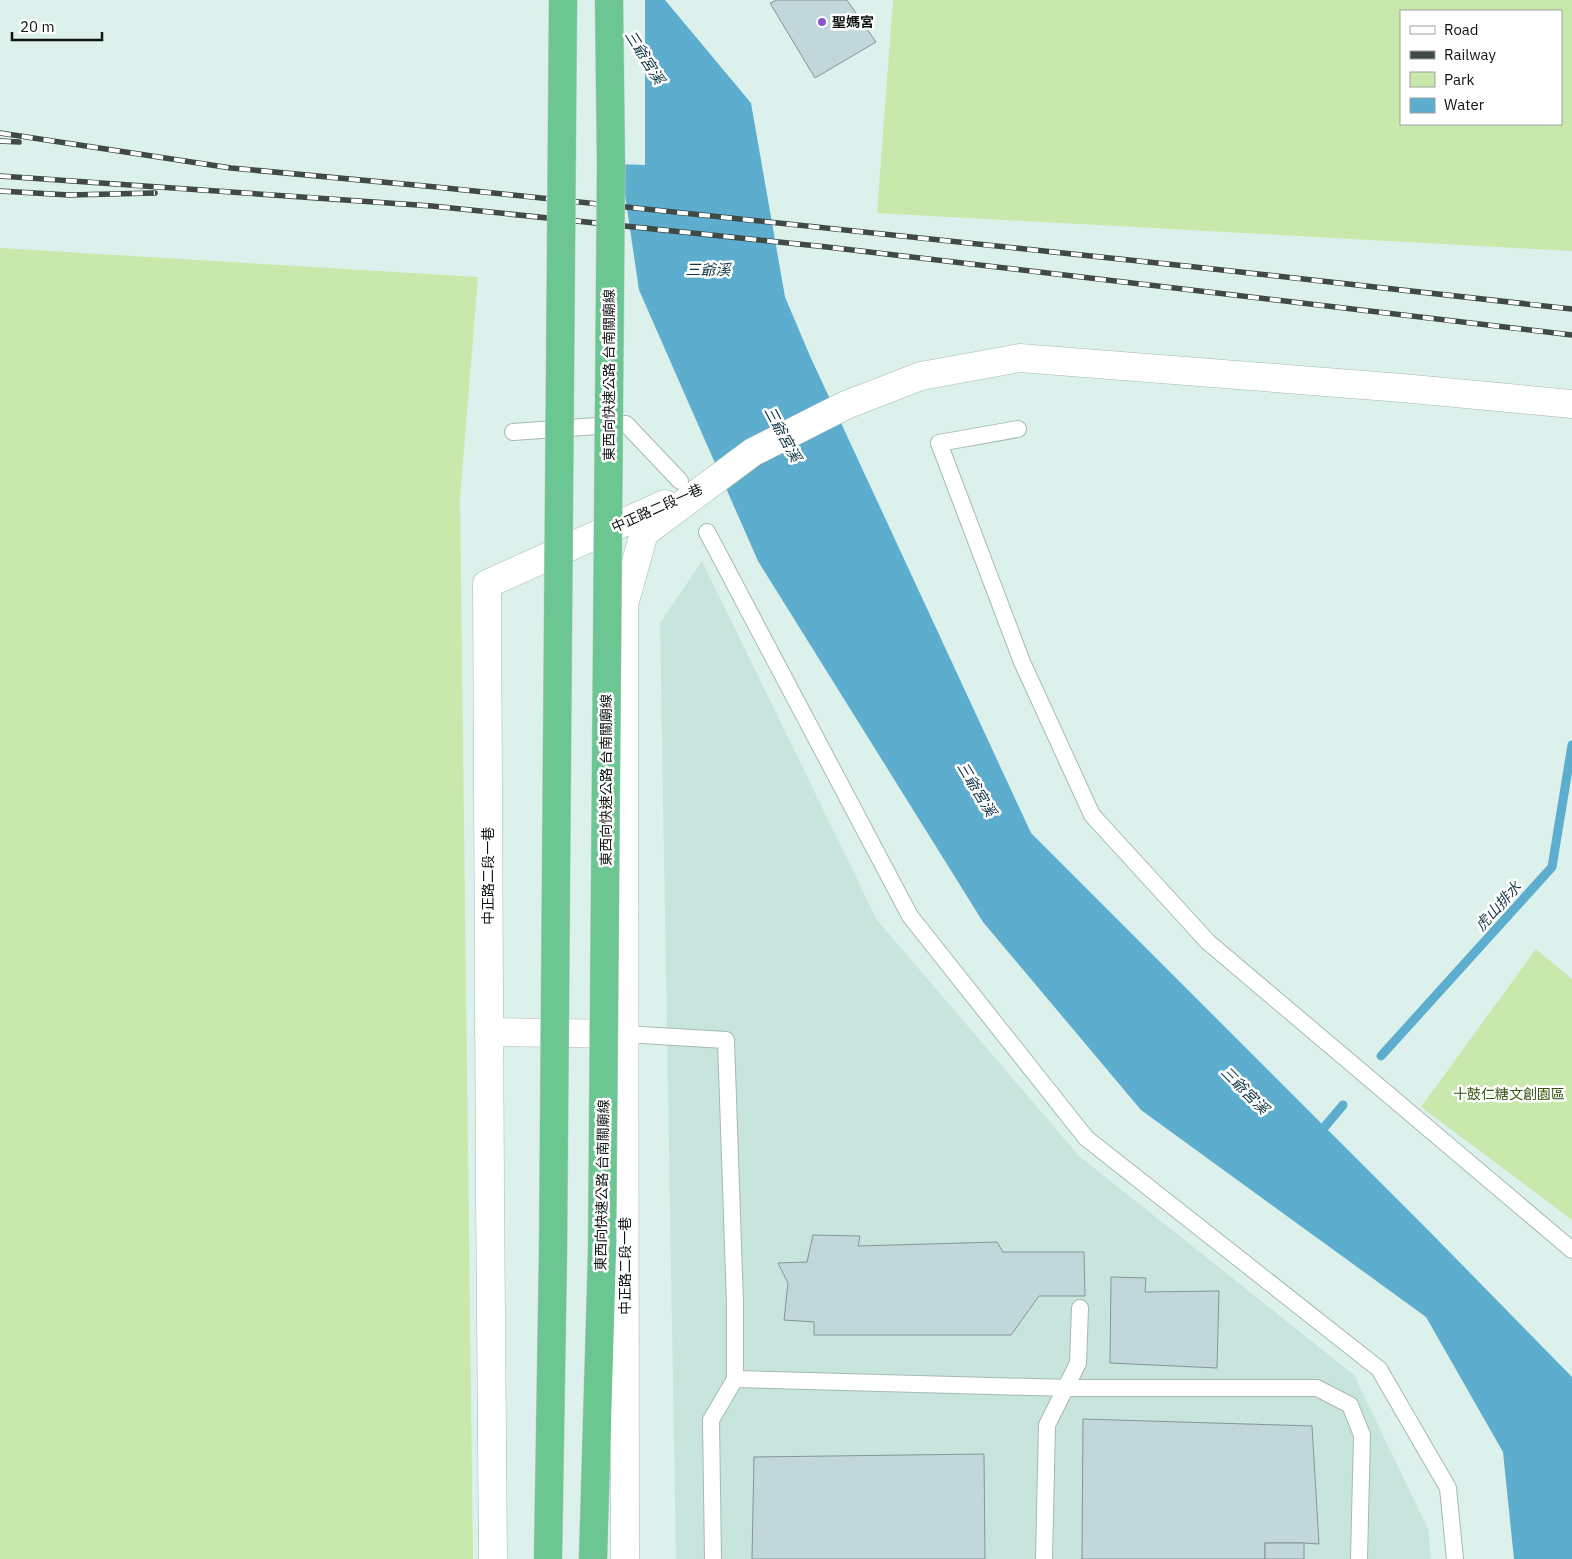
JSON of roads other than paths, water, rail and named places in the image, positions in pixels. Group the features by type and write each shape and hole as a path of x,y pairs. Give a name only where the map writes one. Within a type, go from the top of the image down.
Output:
{"highway":[{"path":"548,1559 553,1254 563,0"},
{"name":"東西向快速公路 台南關廟線","path":"593,1559 602,1254 611,174 609,0"}],"street":[{"path":"708,484 753,452 837,409 921,376 1020,358 1392,387 1572,404"},
{"name":"中正路二段一巷","path":"494,1559 487,584 708,484"},
{"name":"中正路二段一巷","path":"625,1559 624,605 644,533 708,484"},
{"path":"489,1032 624,1034"}],"lane":[{"path":"513,432 626,424 680,481"},
{"path":"1018,429 939,443 1022,662 1092,816 1208,942 1572,1250"},
{"path":"707,532 910,916 1086,1138 1380,1369 1448,1488 1455,1559"},
{"path":"624,1034 726,1040 735,1304 735,1379 711,1420 713,1559"},
{"path":"1044,1559 1047,1425 1078,1363 1080,1308"},
{"path":"735,1379 1066,1388 1317,1388 1350,1405 1362,1435 1359,1559"}],"water":[{"name":"三爺溪","path":"524,0 665,0 751,103 785,297 810,356 1031,833 1428,1230 1572,1377 1572,1559 1514,1559 1503,1452 1426,1317 1141,1110 983,922 758,561 639,290 615,127"}],"waterway":[{"name":"虎山排水","path":"1381,1056 1552,867 1572,745"},
{"name":"虎山排水","path":"1317,1136 1343,1105"}],"railway":[{"path":"0,133 231,168 436,187 1186,266 1572,309"},
{"path":"0,141 19,142"},
{"path":"0,176 432,206 827,247 1572,335"},
{"path":"0,191 69,195 155,193"}],"place":[{"name":"聖媽宮","path":"822,22"}],"water label":[{"name":"三爺宮溪","path":"645,57"},
{"name":"三爺宮溪","path":"783,434"},
{"name":"三爺宮溪","path":"977,789"},
{"name":"三爺宮溪","path":"1245,1090"}],"park label":[{"name":"十鼓仁糖文創園區","path":"1509,1094"}]}
